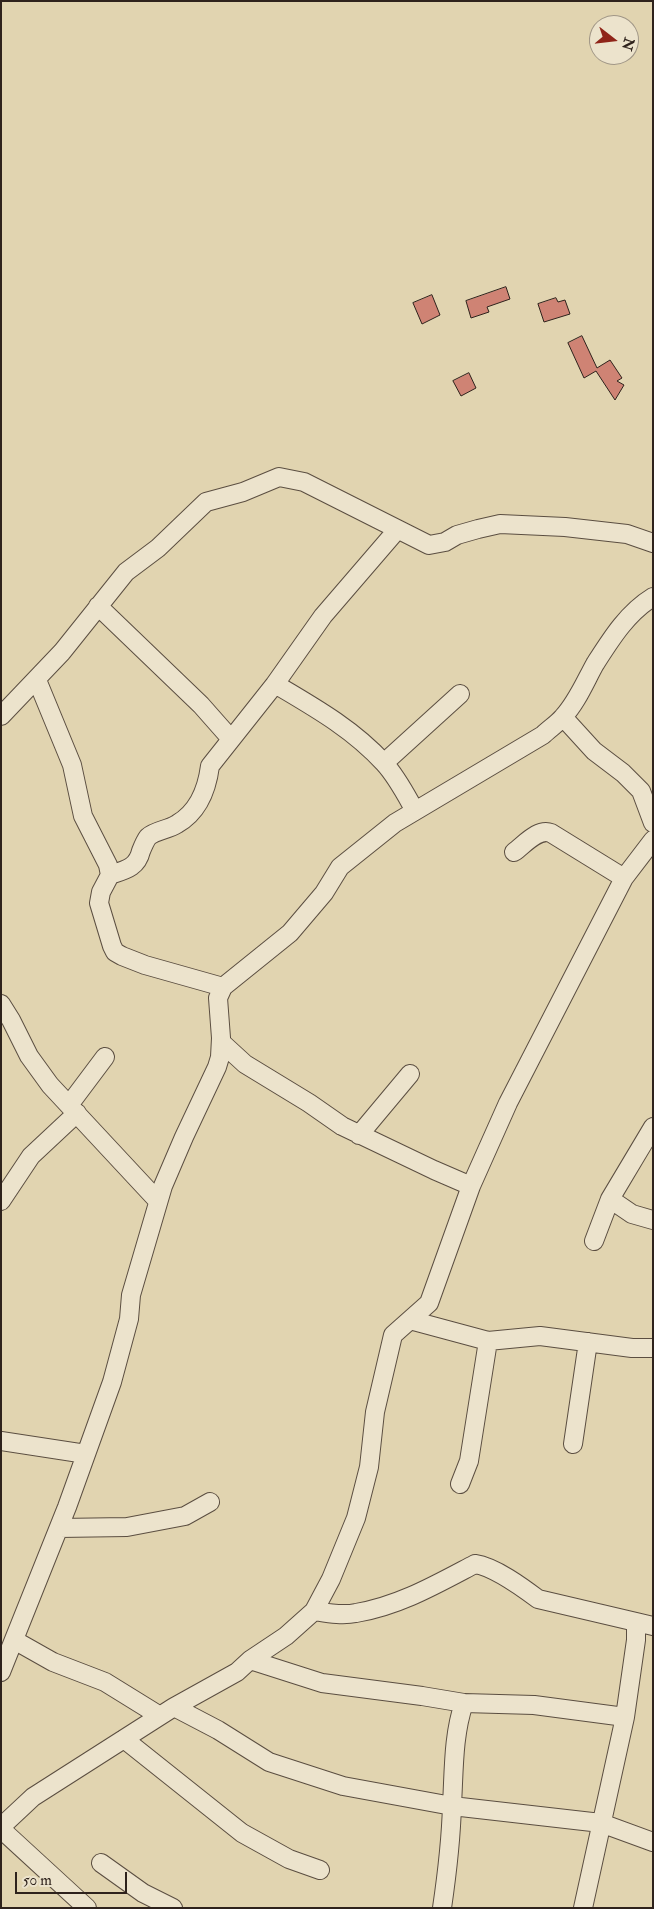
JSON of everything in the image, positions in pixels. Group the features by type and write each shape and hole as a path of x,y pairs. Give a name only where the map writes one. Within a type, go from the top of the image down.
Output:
{"street":[{"path":"1,716 62,652 126,572 158,548 206,502 243,492 278,477 304,482 429,545 445,542 478,528 500,524 565,527 627,534 653,543"},
{"path":"110,875 127,870 135,865 139,860 146,839 155,833 178,824 199,803 208,783 210,766 275,684 323,616 397,530"},
{"path":"1,1672 59,1528 112,1382 129,1319 131,1295 158,1201 184,1137 211,1082 220,1057 221,1020 218,998 223,987 290,933 324,893 340,868 395,823 543,735 563,717 625,620 640,605 653,597"},
{"path":"98,606 202,706 231,740"},
{"path":"37,680 72,766 83,816 108,865 110,875 100,892 99,903 115,952 145,965 223,987"},
{"path":"275,684 335,720 384,763 395,777 415,811"},
{"path":"384,763 460,694"},
{"path":"563,717 594,751 623,773 641,791 653,823"},
{"path":"514,852 540,832 545,831 624,878"},
{"path":"87,1908 1,1828 33,1797 167,1711 237,1672 250,1660 286,1636 314,1611 331,1579 356,1518 368,1467 375,1412 393,1335 429,1303 471,1186 508,1103 624,878 653,840"},
{"path":"1,1004 29,1056 50,1085 158,1201"},
{"path":"221,1042 246,1064 342,1126 471,1186"},
{"path":"2,1197 31,1156 73,1109 105,1057"},
{"path":"359,1135 410,1074"},
{"path":"594,1241 610,1199 653,1127"},
{"path":"610,1199 632,1214 653,1220"},
{"path":"410,1320 488,1341 540,1336 632,1348 653,1348"},
{"path":"460,1484 469,1461 488,1341"},
{"path":"573,1444 588,1342"},
{"path":"1,1441 86,1454"},
{"path":"59,1528 137,1525 185,1516 210,1502"},
{"path":"314,1611 356,1614 406,1599 475,1564 484,1566 538,1599 645,1624 636,1640 625,1717 583,1908"},
{"path":"14,1640 52,1662 105,1682 167,1711 218,1730 269,1762 343,1786 452,1806 601,1823 653,1842"},
{"path":"250,1660 322,1683 464,1703 534,1705 625,1717"},
{"path":"442,1908 448,1871 453,1767 459,1718 464,1703"},
{"path":"124,1739 242,1833 289,1859 320,1870"},
{"path":"101,1863 143,1893 173,1908"}],"building":[{"path":"506,287 510,299 487,307 489,312 471,318 466,301"},
{"path":"432,295 440,315 422,324 413,303"},
{"path":"556,298 558,302 565,300 570,314 544,322 538,304"},
{"path":"582,336 597,368 610,360 622,378 617,381 624,385 615,400 596,371 584,378 568,343"},
{"path":"469,373 476,388 461,396 453,381"}]}
